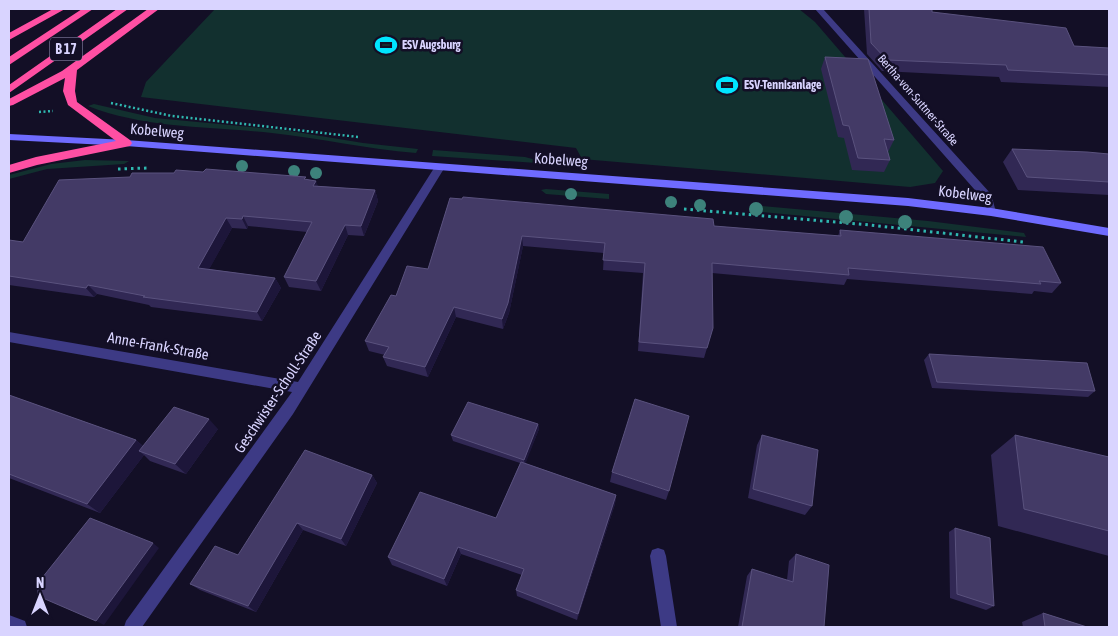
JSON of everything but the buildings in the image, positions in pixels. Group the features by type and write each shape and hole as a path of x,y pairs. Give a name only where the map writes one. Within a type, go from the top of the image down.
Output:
{"highway":[{"path":"9,37 60,9"},
{"name":"B 17","path":"9,62 88,9"},
{"name":"B 17","path":"9,90 123,9"},
{"path":"12,102 37,91 72,70 154,9"},
{"path":"72,70 69,91 72,103 126,143"},
{"path":"9,169 36,161 126,143"}],"street":[{"name":"Bertha-von-Suttner-Straße","path":"819,9 987,197 991,212"},
{"name":"Kobelweg","path":"9,137 126,143 908,202 991,212 1109,232"},
{"name":"Geschwister-Scholl-Straße","path":"132,627 302,388 440,167"},
{"name":"Anne-Frank-Straße","path":"9,338 302,388"},
{"path":"658,556 669,627"},
{"path":"9,623 19,627"}],"path":[{"name":"Kobelweg","path":"104,101 172,117 322,131 368,139"},
{"path":"117,169 156,168"},
{"path":"679,209 870,225 1029,243"}],"green space":[{"path":"215,9 799,9 815,22 943,171 935,183 910,187 582,159 576,148 141,97 146,82"},
{"path":"94,104 155,118 284,130 363,143 418,149 416,153 272,133 156,123 133,119 88,106"},
{"path":"433,150 525,157 551,164 432,156"},
{"path":"85,160 129,161 124,164 47,169 9,179 9,175 51,164"},
{"path":"541,190 609,194 609,199 546,194"},
{"path":"750,205 928,221 1024,233 1026,237 751,211"}],"place":[{"name":"ESV Augsburg","path":"386,45"},
{"name":"ESV-Tennisanlage","path":"727,85"}]}
